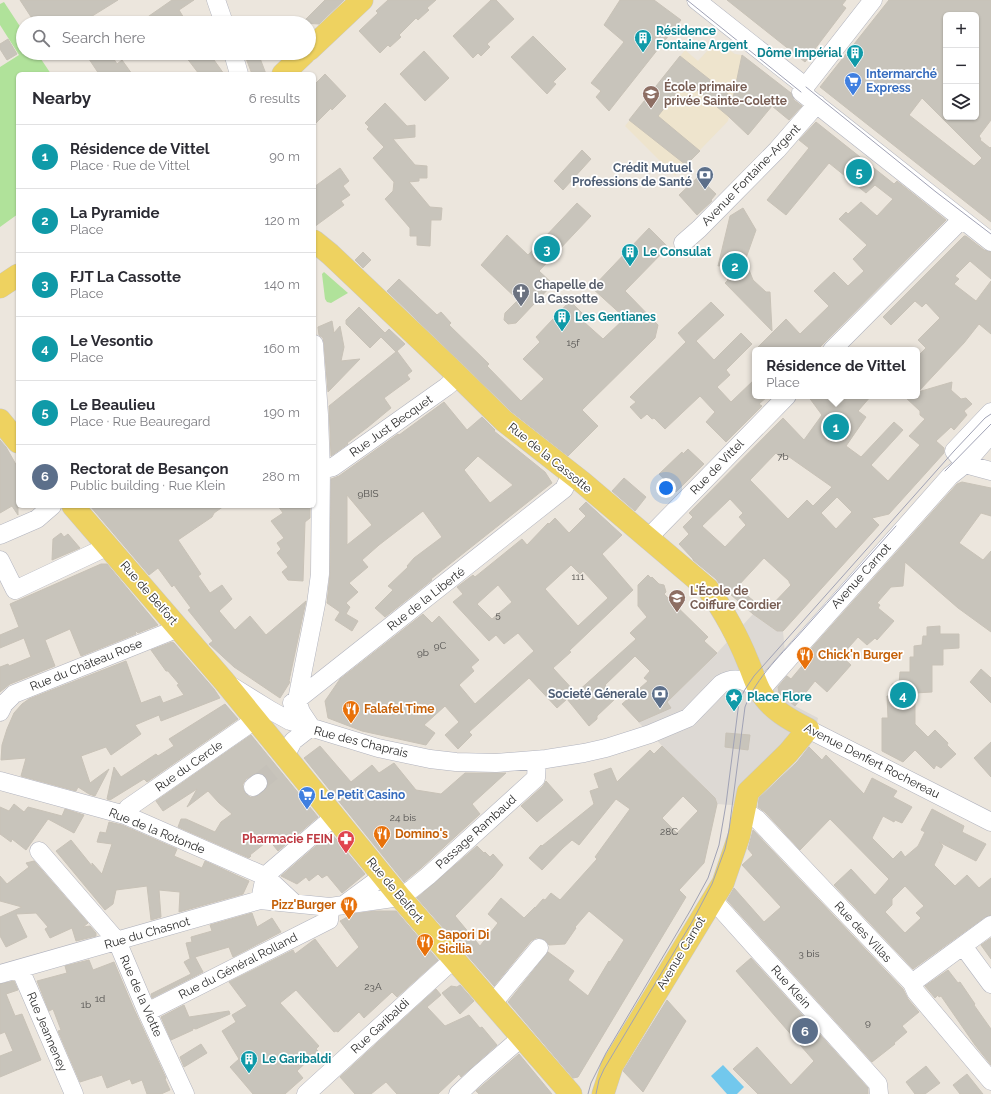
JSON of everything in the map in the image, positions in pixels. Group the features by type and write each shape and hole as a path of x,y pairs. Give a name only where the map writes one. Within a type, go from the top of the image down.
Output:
{"main road":[{"path":"316,43 362,0"},
{"path":"285,72 298,60"},
{"name":"Rue de la Cassotte","path":"316,243 517,432 571,474 708,589 714,597 748,662 760,691"},
{"path":"0,287 16,276"},
{"path":"0,420 16,440"},
{"name":"Rue de Belfort","path":"75,508 224,681 263,715 284,761 335,816 400,897 571,1094"},
{"name":"Avenue Denfert Rochereau","path":"760,691 776,709 808,729"},
{"path":"744,810 748,792 788,753 808,729"},
{"name":"Avenue Carnot","path":"603,1094 612,1066 723,883 739,836 744,810"}],"street":[{"path":"216,0 222,16"},
{"path":"696,0 804,90 817,104 991,242"},
{"path":"804,90 873,0"},
{"path":"235,60 238,72"},
{"name":"Avenue Fontaine-Argent","path":"683,243 776,150 817,104"},
{"path":"835,347 962,220"},
{"path":"311,727 301,712 297,700 318,586 321,470 316,370"},
{"name":"Rue Just Becquet","path":"321,470 333,467 440,392 458,377"},
{"name":"Rue de Vittel","path":"648,538 784,399"},
{"path":"991,412 954,451 965,464 991,471"},
{"name":"Avenue Carnot","path":"760,691 950,476 965,464 991,434"},
{"name":"Rue de la Liberté","path":"263,715 297,700 564,489 571,474"},
{"path":"0,536 37,519 50,508"},
{"path":"0,560 15,590 100,550 107,544"},
{"name":"Rue du Château Rose","path":"0,712 4,704 14,694 179,628"},
{"name":"Rue des Chaprais","path":"284,761 293,741 311,727 378,748 430,759 456,762 496,763 537,760 606,748 670,727 688,718 726,681 738,679 749,683 760,691"},
{"name":"Rue de Belfort","path":"263,715 311,727"},
{"name":"Rue du Cercle","path":"125,816 128,808 263,715"},
{"name":"Avenue Denfert Rochereau","path":"808,729 991,822"},
{"name":"Passage Rambaud","path":"400,897 428,876 536,778 537,760"},
{"name":"Rue de la Rotonde","path":"0,781 125,816 265,876"},
{"name":"Rue des Villas","path":"744,810 757,819 912,984 916,992 991,1081"},
{"path":"260,900 265,876 335,816"},
{"name":"Rue de la Viotte","path":"39,851 117,941 179,1091"},
{"path":"265,876 294,903"},
{"path":"334,911 383,876"},
{"name":"Rue du Chasnot","path":"0,974 260,900 294,903 334,911 400,897"},
{"name":"Rue Klein","path":"713,900 878,1084 879,1094"},
{"name":"Rue du Général Rolland","path":"147,1012 334,911"},
{"path":"912,984 991,925"},
{"path":"963,946 991,984"},
{"path":"493,1003 539,948"},
{"name":"Rue Garibaldi","path":"306,1094 454,959"},
{"name":"Rue Jeanneney","path":"20,969 74,1094"},
{"path":"458,1094 522,1037"}],"shaded area":[{"path":"716,41 735,54 742,55 728,121 675,176 625,126 685,50 698,61"},
{"name":"Place Flore","path":"753,614 777,631 783,631 787,676 778,687 779,693 795,706 818,718 815,733 809,747 753,803 745,806 717,804 715,798 638,722 670,708 667,702 717,653"}],"green space":[{"path":"4,2 16,20 16,50 0,25 0,4"},
{"path":"16,57 16,60 42,60 50,72 16,72 16,215 0,227 0,67"},
{"path":"324,272 348,293 331,303 327,302 325,299 322,274"}],"water":[{"path":"723,1065 744,1087 737,1094 727,1094 711,1076"}],"building":[{"path":"20,0 118,0 92,16 30,16"},
{"path":"172,0 194,0 179,10 183,16 149,16"},
{"path":"325,0 344,0 319,24 316,24 316,16 309,16"},
{"path":"388,0 436,0 427,8 429,10 418,20 416,18 399,35 401,37 390,47 388,45 380,53 359,31 378,13 376,11"},
{"path":"491,0 496,0 514,19 487,44 490,47 481,56 478,53 473,58 453,36"},
{"name":"Résidence Fontaine Argent","path":"620,0 654,0 681,20 609,111 596,97 601,91 591,83 624,42 604,25"},
{"path":"727,0 846,0 842,5 846,8 805,62"},
{"path":"889,0 991,0 991,120 979,136 981,139 980,140 990,148 991,147 991,222 820,87"},
{"path":"533,36 566,69 553,82 556,84 547,94 511,57"},
{"path":"8,39 16,55 7,60 0,49 0,44"},
{"path":"424,51 449,78 425,101 400,74"},
{"path":"742,55 791,93 794,100 802,106 789,120 772,106 748,135 686,81 658,116 700,151 686,165 629,120 680,56 733,98"},
{"path":"90,60 114,60 117,64 122,60 131,72 98,72"},
{"path":"188,60 214,60 223,72 197,72"},
{"path":"247,60 261,60 265,72 251,72"},
{"path":"325,74 346,96 316,123 316,83"},
{"path":"385,103 407,126 415,125 415,137 393,139 415,165 427,166 427,178 419,178 419,181 409,182 430,207 442,208 441,220 431,220 430,246 417,245 417,236 410,236 410,228 385,199 393,191 394,182 373,158 384,147 367,129 369,127 365,123"},
{"path":"816,122 894,184 897,181 946,220 820,347 758,347 786,319 800,334 829,306 814,291 834,272 848,286 864,271 853,259 867,245 839,219 846,212 848,214 861,202 877,216 893,199 875,185 866,193 829,163 786,215 767,200 809,148 799,140"},
{"path":"582,150 591,159 563,190 554,181"},
{"path":"340,168 349,181 343,186 350,195 341,201 344,205 316,226 316,186"},
{"path":"698,177 716,194 711,200 712,201 697,215 679,195"},
{"path":"577,203 591,216 539,271 553,284 516,323 508,324 504,320 505,313 518,300 481,265 507,235 528,255"},
{"path":"743,208 756,230 746,258 747,265 753,280 766,292 770,292 772,331 725,283 728,280 724,265 718,266 730,216"},
{"path":"649,228 668,247 625,291 658,325 655,338 582,410 598,426 568,456 512,412 387,291 399,279 437,315 441,312 451,323 449,325 489,364 487,366 521,401 544,379 523,359 540,342 536,337 570,301 587,318 584,322 603,339 625,318 592,288"},
{"path":"964,236 984,250 991,252 991,279 970,261 955,276 959,279 954,284 976,301 991,281 991,334 979,324 964,343 920,390 920,354 926,348 918,340 940,318 926,303 922,307 915,301 891,325 883,317"},
{"path":"363,252 371,260 363,268 355,260"},
{"path":"711,302 724,315 696,341 714,360 741,333 752,344 726,370 730,375 717,387 731,402 752,382 752,399 765,399 759,404 762,406 726,442 706,422 715,412 700,396 665,429 654,418 652,419 647,414 641,419 630,407 636,402 630,397 686,342 678,333"},
{"path":"359,307 385,333 389,329 405,344 396,352 381,337 370,348 346,324 346,320"},
{"path":"332,321 334,333 340,326 344,347 341,361 360,359 328,392 324,343 323,338 319,335 318,327"},
{"path":"397,351 412,371 407,375 410,379 384,398 391,408 347,443 348,444 331,456 329,406"},
{"path":"952,382 951,390 961,399 966,398 972,404 964,411 967,415 954,430 951,427 936,441 944,448 944,453 889,514 872,518 879,525 783,631 777,631 753,614 722,587 716,579 693,560 679,544 689,534 683,527 693,517 689,513 783,418 804,440 822,415 810,399 868,399 858,411 866,417 846,446 861,457 894,422 903,430 871,465 888,481 920,445 909,436 925,419 920,415 920,411 907,399 920,399 920,391","holes":["776,453 781,458 785,454 832,487 813,506 807,500 788,519 750,480","837,497 852,512 836,529 821,513","730,499 743,513 739,517 746,525 725,547 702,526","764,558 789,581 791,585 769,608 764,604 761,607 737,587"]},
{"path":"444,402 467,430 482,417 495,430 494,431 545,472 552,483 385,617 375,608 393,590 388,586 408,567 407,566 414,558 442,537 423,511 362,560 368,567 349,583 358,592 346,603 350,607 346,614 358,621 352,631 335,620 340,612 327,603 330,574 331,479 339,476 398,434 399,435","holes":["478,456 513,485 490,503 464,470","347,495 372,525 347,545"]},
{"path":"0,440 16,464 16,508 18,508 18,515 12,506 0,513"},
{"path":"688,449 704,464 676,492 659,474 682,452 683,454"},
{"path":"624,478 646,497 635,511 612,491"},
{"path":"962,482 991,488 991,516 981,513 959,543 983,560 991,551 991,632 958,608 905,562 903,586 891,587 877,603 880,605 878,608 894,621 877,640 875,638 867,645 858,637 841,656 851,665 827,692 815,681 795,706 779,693 778,687 787,676 791,679 812,654 809,651 957,484"},
{"path":"586,502 622,535 602,554 633,590 553,668 576,693 636,639 630,633 647,617 638,606 638,585 648,575 659,584 664,585 666,592 664,594 708,637 704,641 717,653 667,702 671,708 639,722 622,704 648,681 644,678 650,671 635,656 605,685 616,698 589,726 567,699 557,708 529,678 469,732 472,735 458,749 445,735 459,722 445,706 424,725 435,733 426,745 362,731 328,718 325,701 340,679 423,614 432,623 439,616 479,660 471,667 474,671 459,685 475,704 534,651 518,633 504,644 496,635 489,641 453,602 463,594 457,587 473,575 475,577 522,539 527,545 548,523 549,524 555,518 569,533 586,516 579,509","holes":["571,565 580,574 583,571 608,598 578,626 545,589","498,585 512,602 492,619 477,604"]},
{"path":"92,508 221,508 214,513 212,517 178,540 201,574 198,576 210,593 222,585 232,599 219,611 235,630 250,616 266,635 306,601 290,682 280,698 234,667 209,644 213,641 188,610 191,608 174,585 172,587 158,568 149,575"},
{"path":"279,508 310,508 310,518 305,522 303,581 288,580 282,572 288,567 277,553 281,549 277,543 284,538 271,521 283,513"},
{"path":"61,533 64,537 68,534 80,548 52,560 53,539"},
{"path":"101,564 107,564 158,625 138,633 135,630 136,634 81,656 70,629 45,640 55,666 10,684 0,692 0,667 8,664 9,666 31,657 24,638 0,648 0,635 19,627 10,604"},
{"path":"940,626 940,634 959,634 959,648 943,649 943,665 932,665 932,692 915,693 915,724 928,737 935,730 948,743 947,745 956,754 941,768 936,765 934,769 915,750 903,762 882,751 882,718 888,718 887,696 892,696 892,684 899,684 900,672 910,672 910,657 914,657 914,646 922,645 923,636 927,636 927,627"},
{"path":"172,642 214,689 220,698 161,721 159,715 135,725 141,734 111,755 106,747 81,756 90,783 109,769 95,796 78,787 76,791 21,776 26,758 1,760 2,745 7,729 14,713 22,704 29,699 126,661 141,703 160,696 163,703 184,695 177,685 179,684 168,671 166,671 151,650"},
{"path":"981,669 991,678 991,703 970,682"},
{"path":"225,704 238,719 147,782 144,779 110,800 107,799 114,767 121,777 156,754 158,756 174,746 169,739"},
{"path":"726,733 750,735 748,750 725,747"},
{"path":"251,735 318,817 278,851 269,840 250,855 251,856 249,858 178,827 181,819 186,819 215,832 221,822 232,814 208,791 187,807 197,789 163,811 156,801","holes":["257,773 262,773 266,776 268,786 259,795 250,797 245,793 243,784 246,779"]},
{"path":"991,742 991,777 974,758"},
{"path":"320,746 351,782 372,765 379,773 394,763 416,790 441,794 465,773 506,773 472,804 480,814 404,882 304,758"},
{"path":"662,746 715,798 717,804 704,863 679,890 686,897 578,1077 573,1078 508,1002 548,952 574,971 568,980 588,996 609,961 610,962 624,940 589,911 575,927 576,928 565,944 549,945 545,940 540,938 536,938 531,941 494,986 417,898 477,846 490,857 493,854 503,865 455,916 480,946 498,923 488,914 501,898 524,918 551,893 560,900 597,859 595,857 630,809 616,799 579,845 572,840 542,870 529,858 541,845 542,846 594,804 590,791 599,788 594,774 611,768 617,782 650,750 654,754","holes":["683,796 698,811 677,833 662,818"]},
{"path":"809,747 822,760 826,755 864,794 872,778 897,791 893,797 912,807 902,823 895,820 894,822 883,816 872,838 893,859 901,851 905,857 918,846 925,832 921,830 932,809 964,826 962,832 986,844 976,861 939,842 943,846 934,865 955,886 967,875 979,888 991,878 991,915 985,917 913,969 834,885 851,869 875,895 889,879 830,819 800,850 765,812 758,807 759,798 797,762","holes":["905,886 924,906 916,913 921,918 905,933 885,912 892,905 892,899"]},
{"path":"546,781 563,800 537,822 521,806 543,786"},
{"path":"14,804 24,812 28,807 62,816 65,809 84,815 74,833 48,819 26,850 12,839 11,842 0,834 0,807 9,811"},
{"path":"109,822 122,825 177,849 174,856 202,868 205,861 249,881 243,894 179,912 180,892 159,890 161,917 151,920 147,886 116,890 113,904 105,910 56,851 71,840 92,866 92,863 102,874 112,844 97,842 100,832 106,833"},
{"path":"753,830 903,989 908,999 919,1012 902,1026 907,1032 894,1043 895,1044 872,1062 727,900 734,888 764,922 781,907 742,865 753,855 748,849"},
{"path":"331,833 365,874 342,893 327,875 322,878 318,874 309,881 306,877 297,884 281,876"},
{"path":"34,861 88,923 83,927 90,926 96,933 96,936 76,941 72,928 50,938 45,929 48,927 36,913 16,914 27,937 6,947 0,936 0,917 22,907 0,901 0,876 7,884 29,867 26,863"},
{"path":"375,911 396,911 438,960 397,997 392,992 364,1018 359,1012 338,1032 334,1032 296,990 280,1003 319,1046 316,1049 318,1051 297,1071 303,1078 285,1094 253,1094 230,1067 239,1059 222,1031 236,1022 232,1015 247,1006 229,982 293,950 295,954 315,939 337,968 359,947 340,921 353,914"},
{"path":"252,913 257,927 272,918 281,932 233,957 229,947 195,957 203,972 152,998 151,994 191,974 184,962 191,958 186,943 192,942 191,937 212,931 210,925"},
{"path":"991,938 991,959 981,945"},
{"path":"751,958 868,1088 868,1094 758,1094 733,1069 757,1047 791,1085 814,1061 736,971"},
{"path":"89,960 93,970 114,962 170,1090 161,1094 147,1094 142,1080 132,1084 130,1079 107,1088 102,1075 80,1082 58,1031 61,1030 53,1009 49,1011 37,981 67,973 65,966"},
{"path":"948,970 958,983 960,982 991,1029 991,1065 975,1045 941,996 939,997 938,995 935,998 925,986"},
{"path":"14,981 18,990 6,994 15,1016 22,1014 41,1060 0,1077 0,1056 13,1051 5,1032 0,1034 0,984"},
{"path":"460,985 474,1001 460,1014 442,993 451,986 457,987"},
{"path":"436,989 441,995 427,1007 445,1026 469,1015 480,1028 482,1027 497,1045 461,1077 459,1074 438,1094 397,1094 386,1082 371,1094 355,1094 340,1077"},
{"path":"667,1000 686,1021 643,1092 623,1071"},
{"path":"184,1005 189,1017 229,1011 230,1014 196,1029 192,1028 193,1030 171,1040 161,1017"},
{"path":"201,1044 207,1053 184,1067 180,1057"},
{"path":"519,1054 552,1094 479,1094 476,1091"},
{"path":"926,1066 940,1083 925,1094 915,1094 906,1082"},
{"path":"967,1074 983,1094 960,1094 953,1085"}],"tunnel":[{"path":"258,783 278,767"}],"tram line":[{"path":"687,0 801,92"},
{"path":"806,87 936,192 991,234"},
{"path":"588,1094 591,1083 606,1053 708,878 719,845 726,804 739,702 744,691 754,676 954,451 985,418 991,414"},
{"path":"945,471 991,424"},
{"path":"596,1094 599,1080 604,1069 692,922 712,884 725,849 729,830 745,707 750,696 763,675 896,526"}],"place":[{"name":"Résidence Fontaine Argent","path":"643,53"},
{"name":"Dôme Impérial","path":"855,68"},
{"name":"Intermarché Express","path":"853,96"},
{"name":"École primaire privée Sainte-Colette","path":"651,109"},
{"name":"Le Beaulieu","path":"859,172"},
{"name":"Crédit Mutuel Professions de Santé","path":"705,190"},
{"name":"FJT La Cassotte","path":"547,249"},
{"name":"La Pyramide","path":"735,266"},
{"name":"Le Consulat","path":"630,267"},
{"name":"Chapelle de la Cassotte","path":"521,307"},
{"name":"Les Gentianes","path":"562,332"},
{"name":"Résidence de Vittel","path":"836,427"},
{"name":"L'École de Coiffure Cordier","path":"677,613"},
{"name":"Chick'n Burger","path":"805,670"},
{"name":"Le Vesontio","path":"903,695"},
{"name":"Societé Génerale","path":"660,709"},
{"name":"Place Flore","path":"734,712"},
{"name":"Falafel Time","path":"351,724"},
{"name":"Le Petit Casino","path":"307,810"},
{"name":"Domino's","path":"382,849"},
{"name":"Pharmacie FEIN","path":"346,854"},
{"name":"Pizz'Burger","path":"349,920"},
{"name":"Sapori Di Sicilia","path":"425,957"},
{"name":"Rectorat de Besançon","path":"805,1031"},
{"name":"Le Garibaldi","path":"249,1074"}]}
